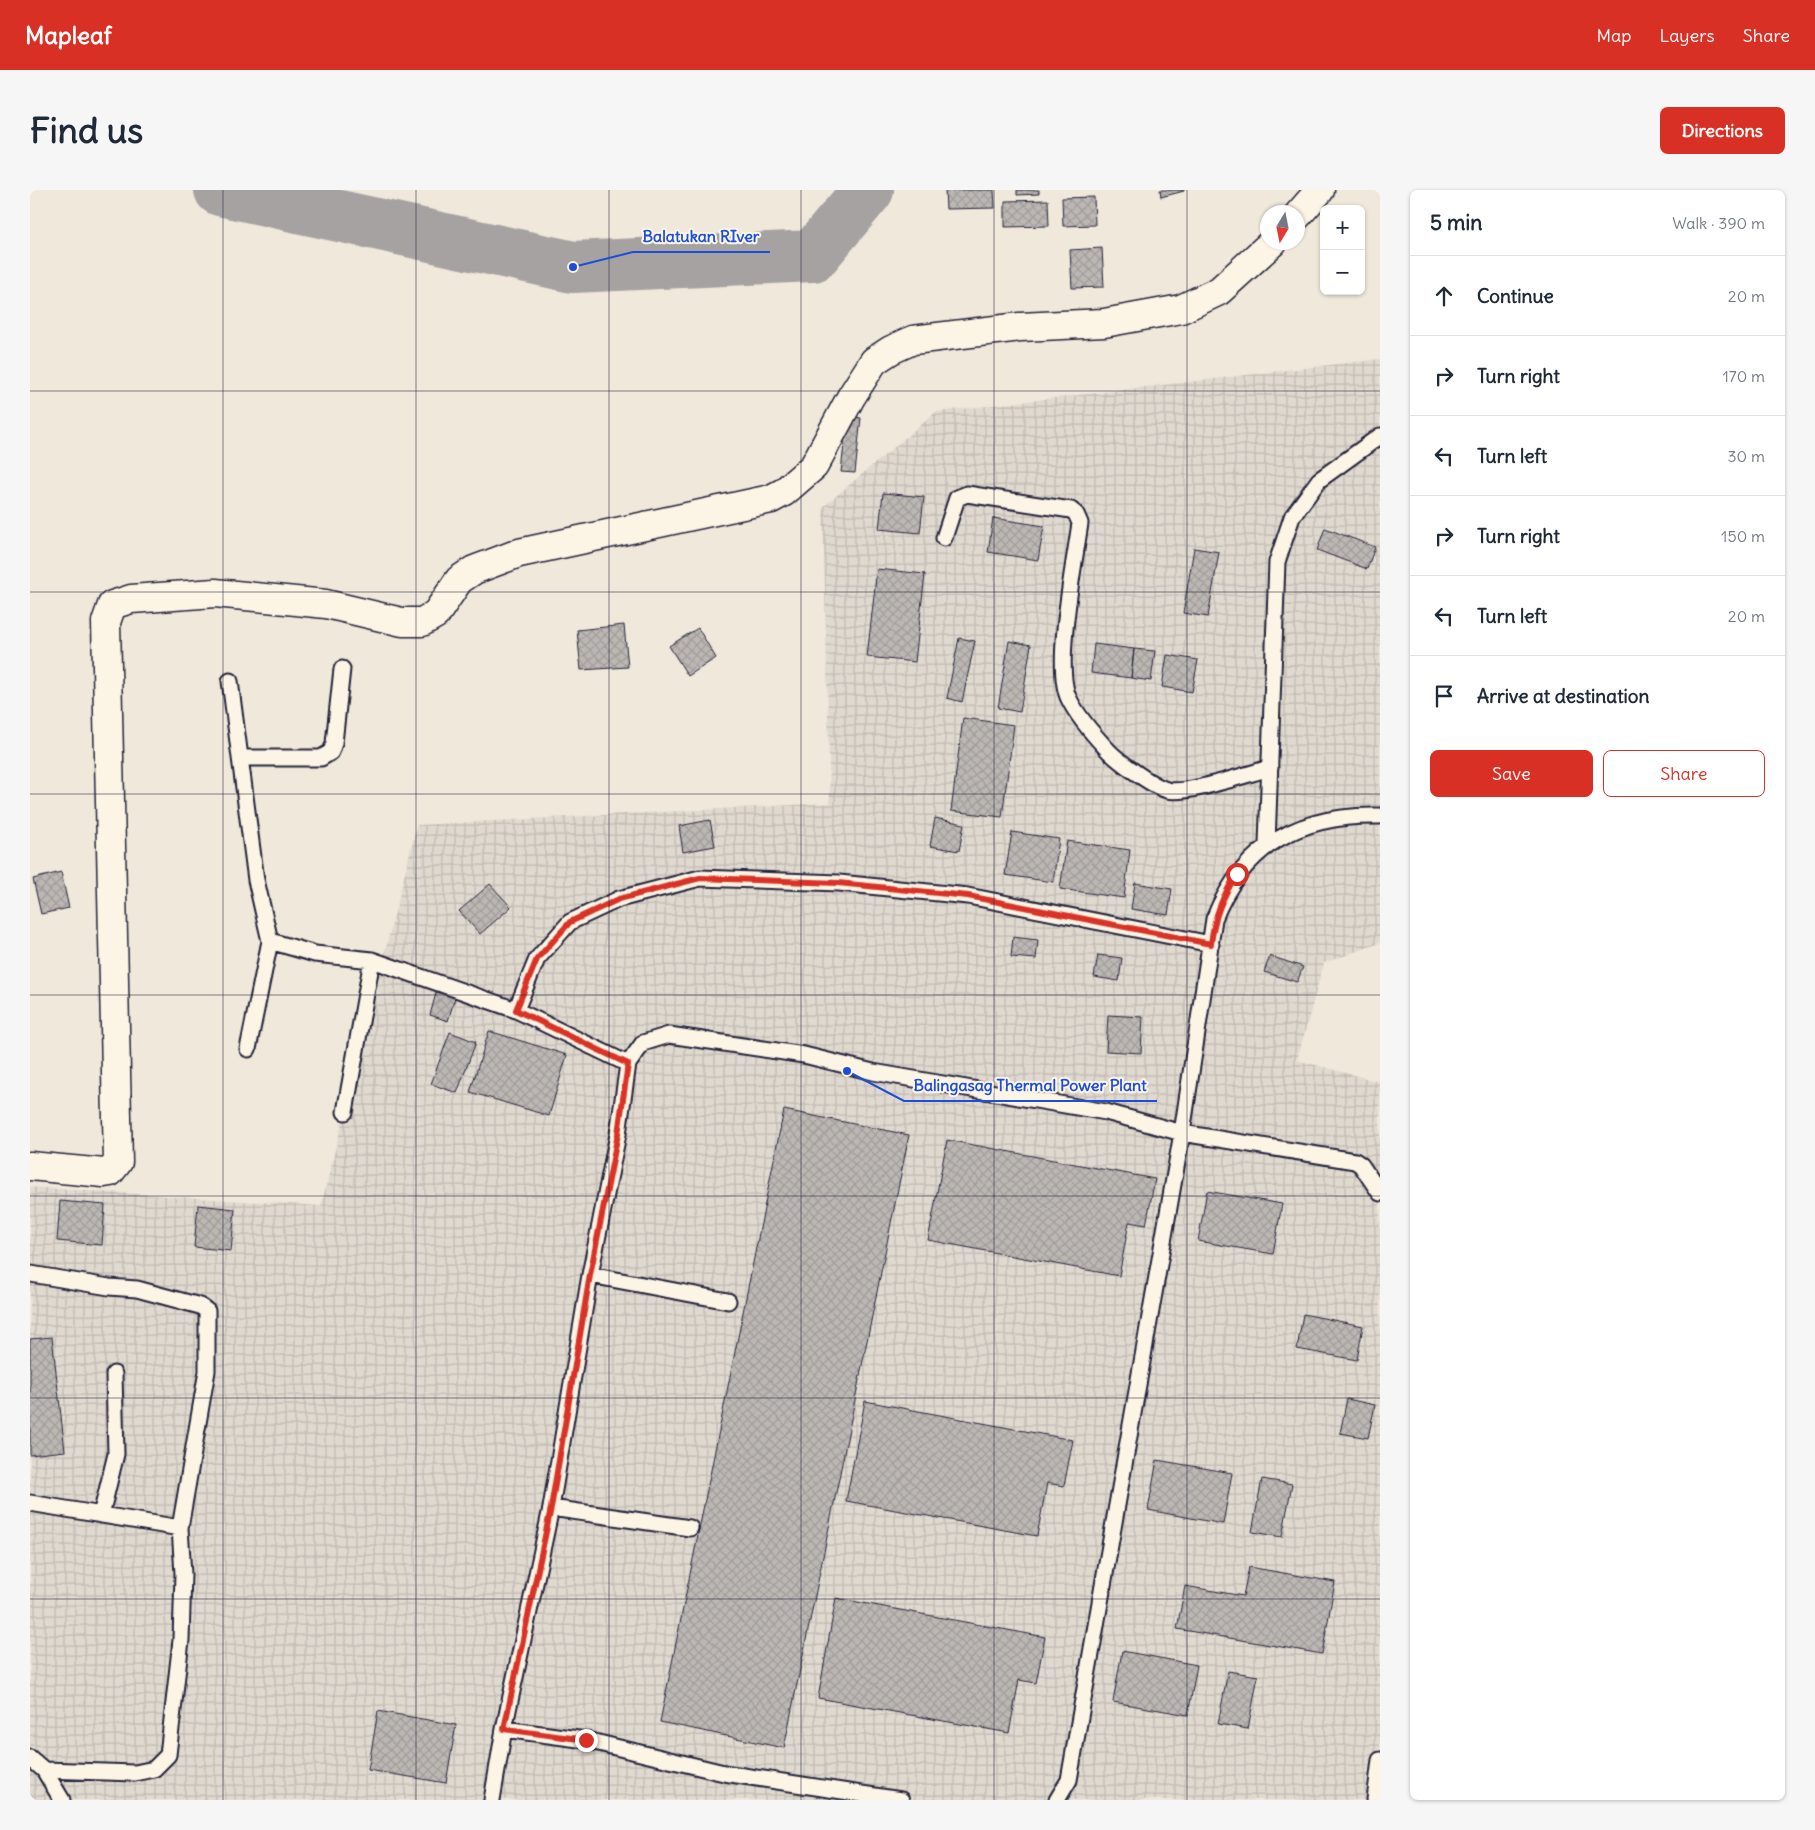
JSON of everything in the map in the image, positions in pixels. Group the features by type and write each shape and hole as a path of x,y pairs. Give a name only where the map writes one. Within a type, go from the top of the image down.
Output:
{"street":[{"path":"1305,207 1320,190"},
{"path":"30,1166 104,1173 110,1172 118,1162 106,622 112,605 131,599 215,593 326,604 402,622 422,622 436,614 459,580 474,570 520,553 771,499 784,492 814,466 851,397 874,361 891,350 913,340 1020,327 1104,323 1182,309 1220,291 1264,250"}],"lane":[{"path":"1267,844 1277,562 1292,517 1319,480 1380,436"},
{"path":"944,538 958,498 967,494 1071,510 1076,514 1080,523 1066,629 1064,684 1069,699 1090,730 1117,761 1166,790 1185,790 1270,768"},
{"path":"242,758 321,758 331,752 334,743 342,669"},
{"path":"230,681 242,758 256,880 270,941 248,1049"},
{"path":"1057,1800 1069,1780 1182,1133 1214,919 1223,896 1237,874 1267,844 1314,822 1360,816 1380,816"},
{"path":"516,1010 537,959 570,922 619,899 700,878 838,883 968,896 1211,944"},
{"path":"270,941 315,954 372,960 516,1010 628,1064"},
{"path":"345,1112 372,960"},
{"path":"492,1800 504,1729 551,1508 590,1275 618,1134 628,1064 643,1043 669,1035 804,1055 873,1072 1106,1112 1182,1133 1355,1161 1361,1165 1380,1193"},
{"path":"31,1274 109,1287 137,1289 200,1306 207,1311 207,1371 180,1528 183,1574 181,1640 168,1755 154,1769 135,1773 44,1770"},
{"path":"590,1275 728,1301"},
{"path":"101,1515 116,1454 114,1374"},
{"path":"30,1502 180,1528"},
{"path":"551,1508 690,1528"},
{"path":"504,1729 586,1740 724,1773 901,1800"},
{"path":"30,1758 44,1770 62,1800"},
{"path":"1374,1800 1380,1760"}],"shaded area":[{"path":"1380,359 1380,943 1324,963 1297,1060 1380,1082 1380,1800 30,1800 30,1187 321,1206 417,825 830,803 823,507 936,412"}],"building":[{"path":"945,190 994,190 995,208 946,209"},
{"path":"1017,190 1039,190 1039,194 1017,195"},
{"path":"1160,190 1184,190 1184,191 1161,197"},
{"path":"1094,197 1095,225 1063,226 1062,198"},
{"path":"1048,200 1049,226 1005,227 1005,201"},
{"path":"1102,248 1104,287 1072,288 1070,250"},
{"path":"847,416 861,418 855,473 841,472"},
{"path":"883,493 924,497 920,533 879,529"},
{"path":"993,518 1044,526 1038,560 988,552"},
{"path":"1325,528 1375,547 1367,569 1317,550"},
{"path":"1194,548 1219,552 1208,617 1183,613"},
{"path":"877,569 925,574 915,662 867,657"},
{"path":"624,625 628,667 581,670 577,630"},
{"path":"698,628 716,658 688,676 669,646"},
{"path":"959,638 975,641 962,702 947,698"},
{"path":"1009,641 1031,645 1020,712 998,708"},
{"path":"1094,644 1134,649 1131,678 1091,673"},
{"path":"1134,649 1155,651 1151,681 1131,678"},
{"path":"1167,655 1198,660 1192,692 1162,687"},
{"path":"963,718 1014,725 1002,817 951,811"},
{"path":"935,818 964,824 959,851 930,846"},
{"path":"710,820 715,846 683,852 679,826"},
{"path":"1012,832 1059,839 1053,882 1005,875"},
{"path":"1067,841 1130,850 1124,898 1060,889"},
{"path":"61,872 69,908 41,914 33,879"},
{"path":"1135,883 1172,889 1168,915 1131,909"},
{"path":"490,884 511,907 480,934 459,911"},
{"path":"1013,937 1038,940 1036,959 1011,957"},
{"path":"1098,955 1122,958 1119,981 1094,977"},
{"path":"1270,956 1303,967 1297,982 1264,972"},
{"path":"438,986 457,991 448,1021 430,1015"},
{"path":"1108,1015 1143,1017 1141,1053 1106,1051"},
{"path":"489,1031 567,1055 549,1116 470,1092"},
{"path":"450,1032 476,1042 457,1093 431,1084"},
{"path":"784,1110 909,1135 784,1748 660,1722"},
{"path":"947,1140 1155,1179 1146,1225 1129,1222 1119,1276 928,1240"},
{"path":"1207,1191 1282,1204 1273,1254 1198,1241"},
{"path":"60,1201 105,1205 102,1245 57,1241"},
{"path":"198,1205 235,1209 231,1251 194,1247"},
{"path":"1303,1314 1363,1326 1357,1360 1297,1349"},
{"path":"52,1337 65,1451 30,1455 30,1339"},
{"path":"1347,1399 1375,1405 1368,1438 1340,1433"},
{"path":"865,1401 1073,1440 1064,1486 1047,1483 1037,1536 846,1501"},
{"path":"1157,1460 1232,1473 1223,1524 1148,1510"},
{"path":"1262,1479 1292,1484 1282,1537 1252,1532"},
{"path":"1249,1567 1335,1582 1322,1654 1177,1629 1185,1586 1243,1596"},
{"path":"836,1598 1045,1637 1036,1683 1019,1680 1009,1733 818,1698"},
{"path":"1122,1651 1197,1665 1188,1715 1113,1702"},
{"path":"1228,1671 1258,1676 1248,1729 1218,1724"},
{"path":"378,1711 456,1725 446,1783 368,1770"}],"waterway":[{"path":"220,190 573,267 813,256 868,190"}],"place":[{"name":"Balatukan RIver","path":"573,267"},
{"name":"Balingasag Thermal Power Plant","path":"847,1071"}],"route":[{"path":"586,1740 504,1729 551,1508 590,1275 618,1134 628,1064 516,1010 537,959 570,922 619,899 700,878 838,883 968,896 1211,944 1214,919 1223,896 1237,874"}]}
